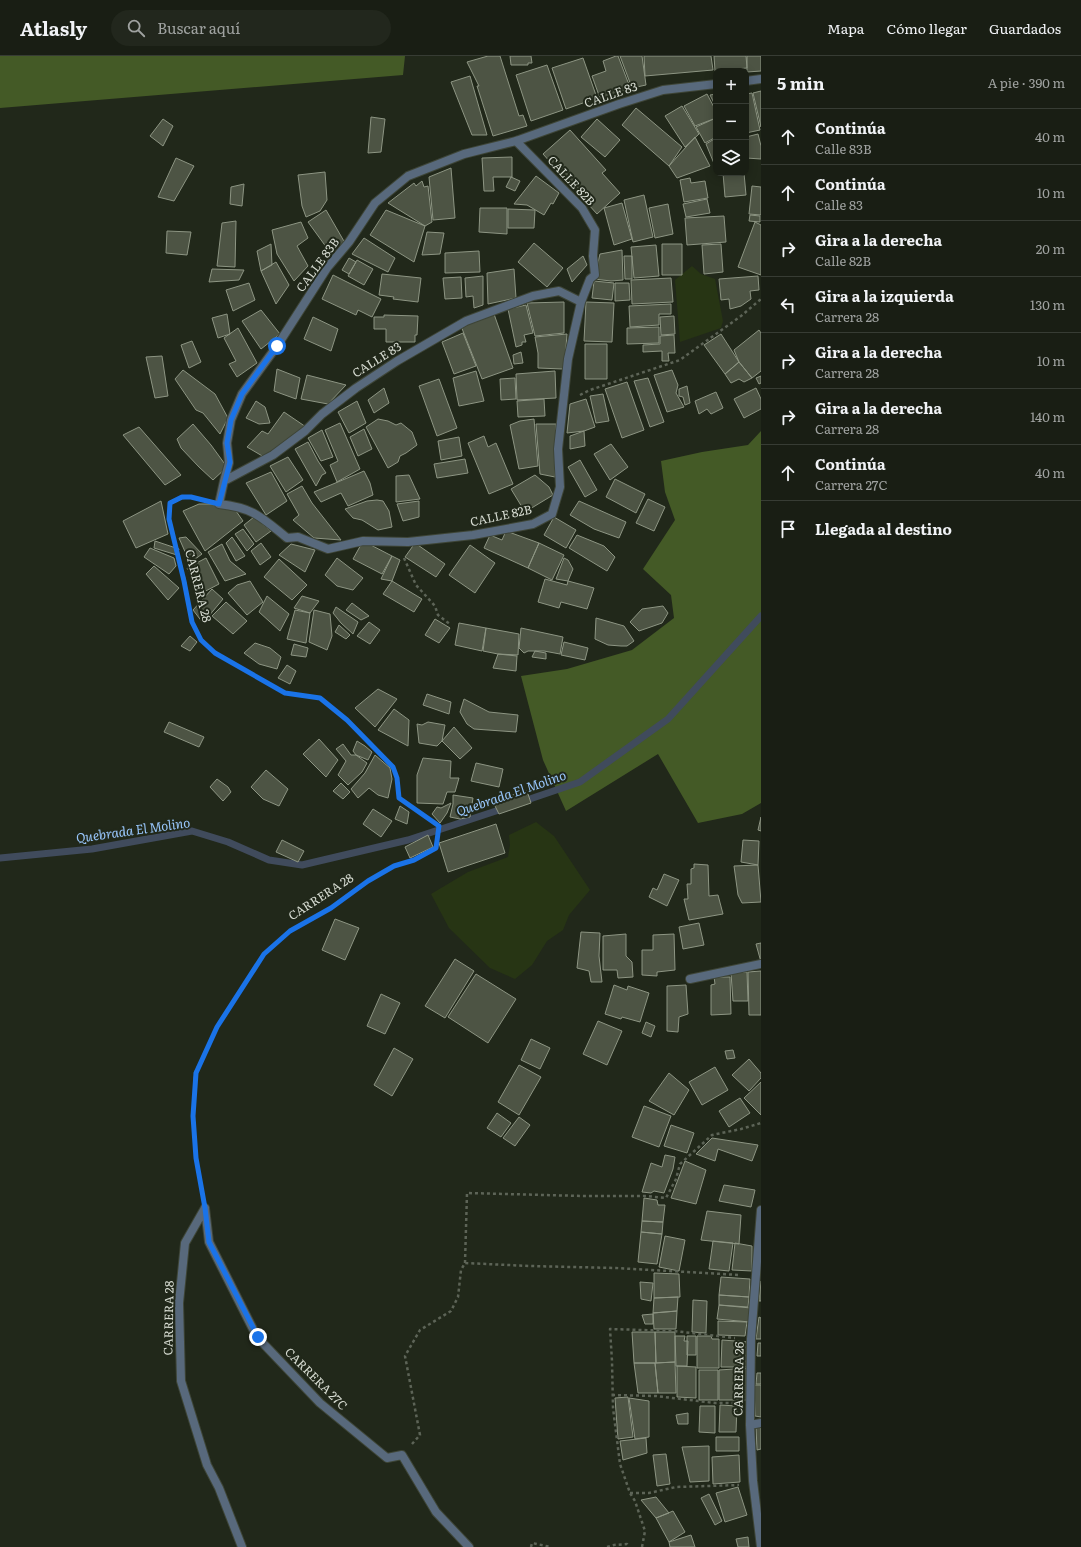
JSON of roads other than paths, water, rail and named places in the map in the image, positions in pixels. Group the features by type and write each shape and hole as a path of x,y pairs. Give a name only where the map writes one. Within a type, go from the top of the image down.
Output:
{"street":[{"path":"749,81 761,80"},
{"name":"CALLE 83","path":"516,141 619,104 664,90 713,84"},
{"name":"CALLE 82B","path":"224,481 219,504 248,509 260,516 287,538 298,537 328,549 363,541 408,542 473,535 533,524 552,514 560,487 558,449 568,359 581,302 590,279 595,275 593,256 595,230 582,208 516,141"},
{"name":"CALLE 83B","path":"224,481 230,462 227,443 231,420 242,394 277,346 327,268 349,242 375,203 408,176 464,154 516,141"},
{"name":"CALLE 83","path":"224,481 273,455 305,431 322,414 362,384 397,361 466,321 533,296 559,291 581,302"},
{"path":"690,979 761,964"},
{"name":"CARRERA 27C","path":"205,1208 209,1242 258,1337 320,1403 387,1458 402,1455 436,1512 469,1547"},
{"name":"CARRERA 28","path":"205,1208 185,1243 179,1303 182,1381 207,1465 219,1488 242,1547"},
{"name":"CARRERA 26","path":"760,1547 753,1484 750,1425 751,1339 761,1210"},
{"path":"750,1425 761,1423"}],"waterway":[{"name":"Quebrada El Molino","path":"521,802 580,782 668,719 761,616"},
{"name":"Quebrada El Molino","path":"0,858 92,849 192,831 228,842 269,860 302,865 408,840 505,808"}]}
